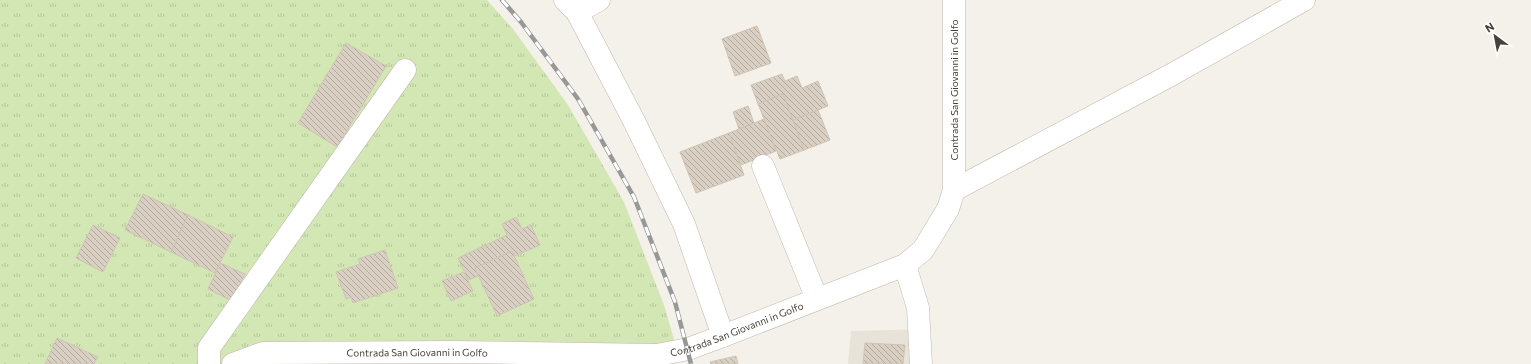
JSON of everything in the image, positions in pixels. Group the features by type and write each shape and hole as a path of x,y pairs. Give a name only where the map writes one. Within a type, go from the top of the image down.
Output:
{"street":[{"path":"599,0 571,6 634,121 684,224 723,336"},
{"name":"Contrada San Giovanni in Golfo","path":"233,364 263,353 455,352 658,360 905,265 923,250 948,209 954,190 954,0"},
{"path":"954,190 1171,75 1304,0"},
{"path":"209,364 208,348 405,70"},
{"path":"764,166 817,298"},
{"path":"905,265 918,308 921,364"}],"shaded area":[{"path":"930,329 932,364 848,364 851,331"}],"green space":[{"path":"0,0 487,0 513,29 568,105 624,202 664,305 676,346 223,364 0,364"}],"building":[{"path":"757,26 771,63 735,76 722,39"},
{"path":"346,43 386,66 337,147 298,123"},
{"path":"782,74 785,81 797,76 802,88 818,81 828,106 793,120 783,94 758,104 751,85"},
{"path":"783,94 804,150 780,159 758,104"},
{"path":"748,106 754,123 739,129 733,112"},
{"path":"818,110 830,140 804,150 793,120"},
{"path":"764,119 776,151 741,165 729,133"},
{"path":"729,133 744,175 696,193 680,152"},
{"path":"143,194 188,215 171,252 125,230"},
{"path":"188,215 233,237 215,273 171,252"},
{"path":"516,217 522,229 531,225 540,245 515,256 512,251 475,268 478,276 468,280 458,258 507,235 502,224"},
{"path":"93,225 120,238 103,272 76,258"},
{"path":"385,250 398,288 353,303 351,297 346,299 336,272 360,264 358,259"},
{"path":"512,251 534,299 497,316 475,268"},
{"path":"220,263 245,274 232,301 208,289"},
{"path":"464,272 473,291 451,301 442,281"},
{"path":"57,338 98,357 94,364 45,364"},
{"path":"865,343 905,345 903,364 863,364"},
{"path":"736,356 738,364 711,364 710,362"}],"railway":[{"path":"502,0 521,22 578,99 634,197 675,302 691,364"}]}
